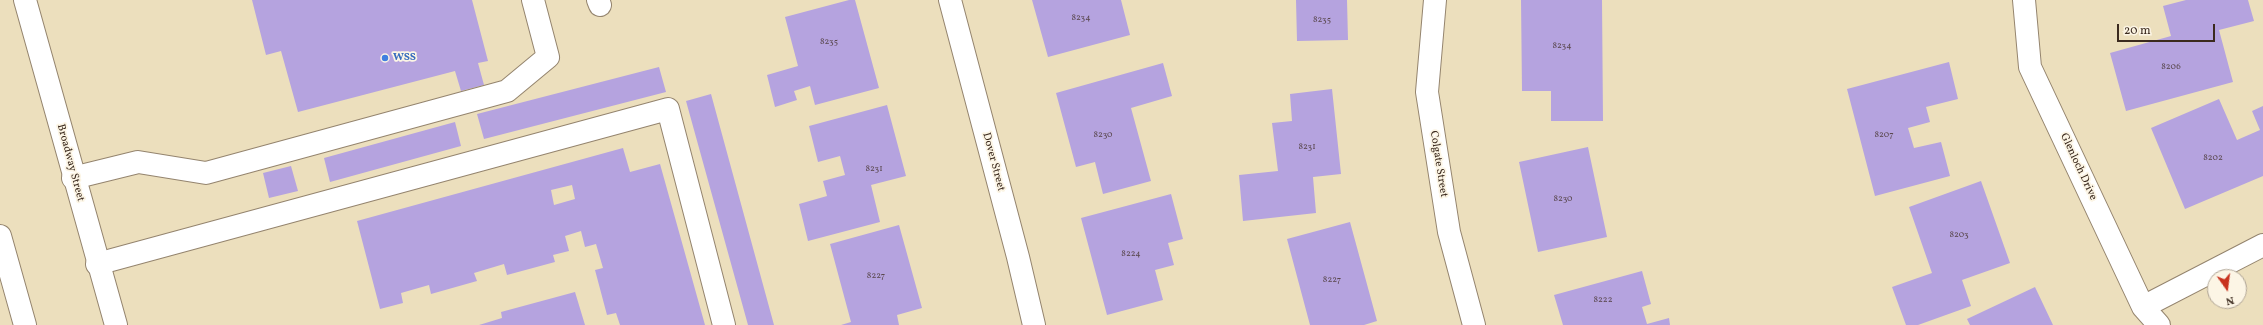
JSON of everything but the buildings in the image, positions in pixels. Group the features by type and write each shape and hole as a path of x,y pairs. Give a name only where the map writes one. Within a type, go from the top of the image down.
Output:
{"street":[{"name":"Broadway Street","path":"25,0 97,264 116,325"},
{"path":"74,178 138,162 206,173 507,91 548,58 533,0"},
{"name":"Dover Street","path":"950,0 1016,249 1034,325"},
{"name":"Colgate Street","path":"1435,0 1426,92 1449,232 1474,325"},
{"name":"Glenloch Drive","path":"2024,0 2030,67 2143,307 2158,325"},
{"path":"97,264 668,109 724,325"},
{"path":"0,236 25,325"},
{"path":"2143,307 2263,245"}],"place":[{"name":"WSS","path":"385,58"}]}
